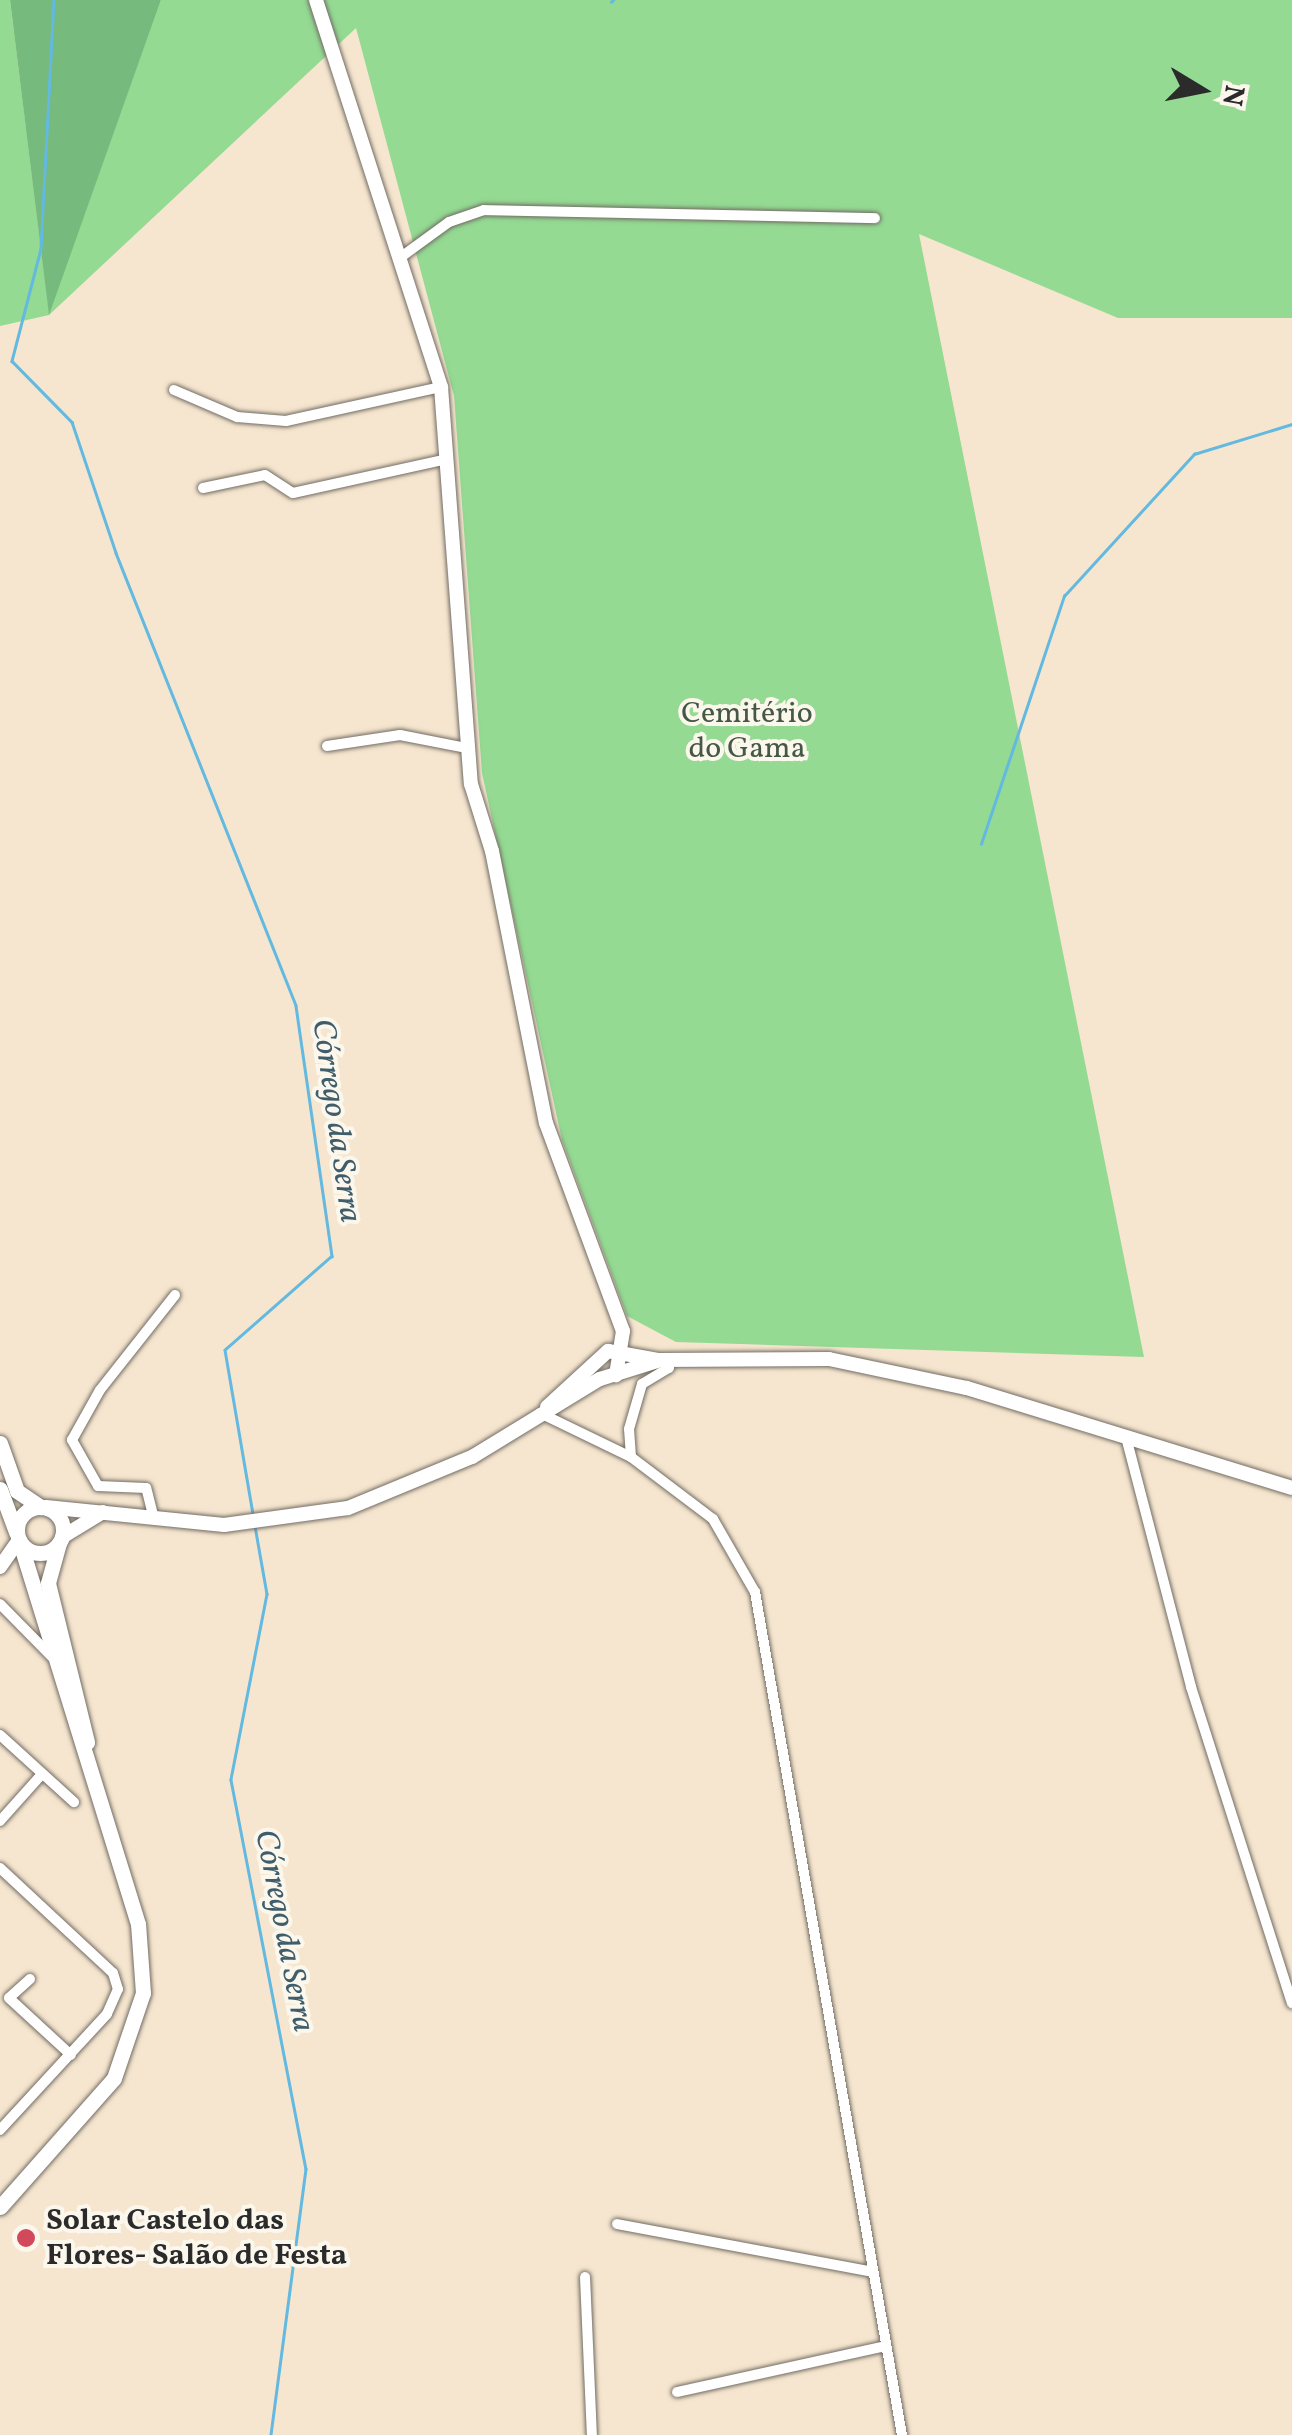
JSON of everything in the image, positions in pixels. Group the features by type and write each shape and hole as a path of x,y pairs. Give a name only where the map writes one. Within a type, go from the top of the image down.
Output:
{"main road":[{"path":"319,1 441,387 466,748 546,1124 623,1331 616,1374"},
{"path":"543,1410 594,1360 617,1352 665,1360 848,1362 967,1388 1292,1488"},
{"path":"594,1360 591,1370 600,1379"},
{"path":"0,1568 18,1538 22,1516 43,1507 154,1520 255,1524 348,1508 472,1457 543,1410 600,1379 665,1360"},
{"path":"0,1443 17,1492 62,1522 50,1595 80,1700 91,1771"},
{"path":"0,1489 138,1924 143,1993 114,2078 0,2207"},
{"path":"18,1538 34,1553 103,1512"}],"street":[{"path":"401,257 449,222 484,210 875,218"},
{"path":"174,390 237,417 286,421 441,387"},
{"path":"203,488 265,476 288,492 304,492 444,460"},
{"path":"327,746 400,735 466,748"},
{"path":"154,1520 146,1488 100,1487 72,1440 100,1390 175,1295"},
{"path":"631,1457 629,1430 642,1384 664,1373 665,1360"},
{"path":"543,1410 631,1457 714,1519 754,1592 902,2435"},
{"path":"1126,1437 1191,1687 1292,2004"},
{"path":"0,1604 53,1658"},
{"path":"0,1735 74,1802"},
{"path":"0,1822 42,1774"},
{"path":"0,1868 117,1982 114,2004 2,2124"},
{"path":"0,2008 30,1979"},
{"path":"9,1998 70,2055"},
{"path":"617,2224 873,2272"},
{"path":"586,2277 592,2435"},
{"path":"676,2392 886,2346"}],"green space":[{"name":"Cemitério do Gama","path":"0,0 10,0 49,312 161,0 1292,0 1292,318 1118,318 919,234 1144,1357 676,1342 627,1316 562,1140 482,773 454,396 356,28 49,315 0,326"},
{"path":"10,0 161,0 49,315"}],"waterway":[{"name":"Córrego da Serra","path":"54,0 41,249 12,361 72,422 116,553 296,1006 332,1256 225,1350 253,1513"},
{"path":"981,844 1064,596 1194,454 1292,424"},
{"name":"Córrego da Serra","path":"255,1526 267,1594 231,1780 306,2169 271,2435"}],"place":[{"name":"Solar Castelo das Flores- Salão de Festa","path":"26,2238"}]}
